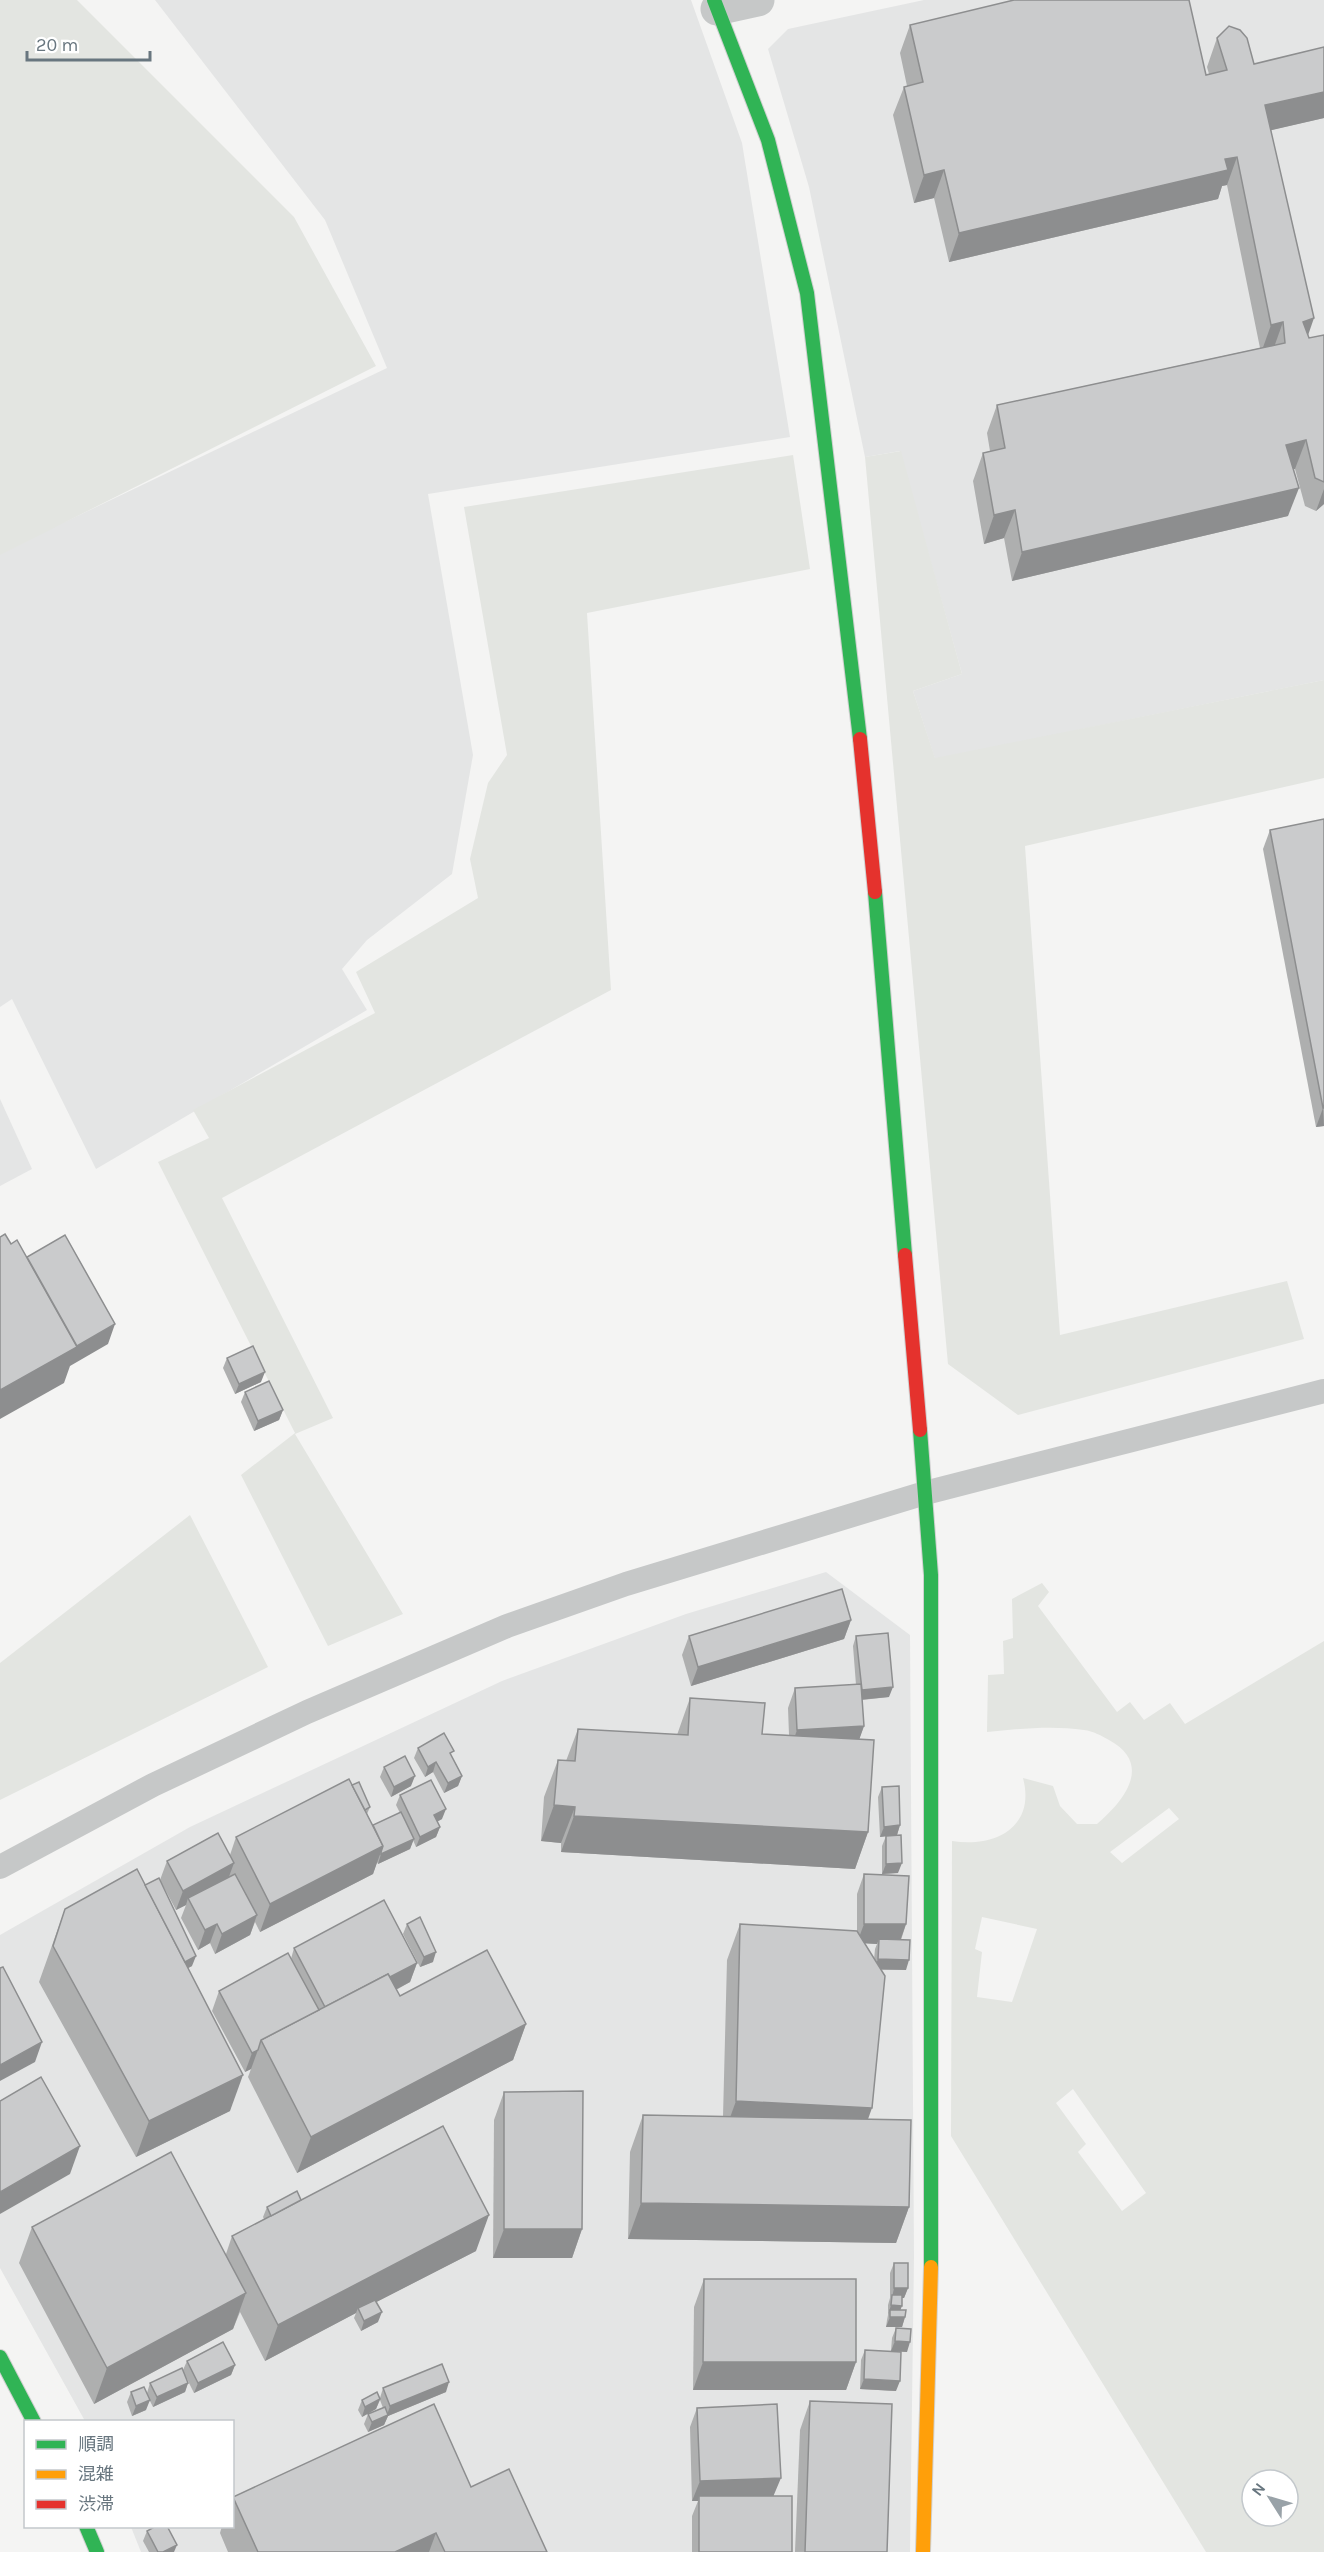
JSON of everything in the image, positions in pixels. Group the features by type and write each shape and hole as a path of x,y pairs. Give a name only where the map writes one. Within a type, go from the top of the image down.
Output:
{"street":[{"path":"758,0 716,5 768,140 807,293 868,810 931,1575 931,2258 923,2552"},
{"path":"0,2356 33,2420"},
{"path":"87,2528 97,2552"}],"lane":[{"path":"0,1867 153,1785 266,1731 507,1626 659,1574 925,1493 1324,1391"}],"shaded area":[{"path":"0,0 77,0 294,217 376,366 0,555"},
{"path":"155,0 691,0 742,143 790,437 428,494 473,755 452,874 367,940 342,969 367,1010 96,1169 12,999 0,1007 0,553 387,368 325,220"},
{"path":"924,0 1324,0 1324,680 935,759 913,691 962,674 900,451 865,457 809,187 768,49 788,29"},
{"path":"901,451 962,674 913,691 935,758 1324,680 1324,778 1025,846 1060,1335 1287,1281 1304,1339 1018,1415 948,1364 865,457"},
{"path":"793,455 810,569 587,613 611,990 222,1198 333,1418 295,1434 403,1614 328,1646 241,1475 295,1433 158,1162 209,1138 193,1110 375,1013 356,972 478,898 470,859 488,783 507,755 464,507"},
{"path":"0,1099 32,1169 0,1186"},
{"path":"190,1515 268,1667 0,1800 0,1663"},
{"path":"826,1572 910,1635 914,2256 910,2552 141,2552 131,2528 234,2528 234,2420 84,2420 0,2268 0,1935 190,1827 502,1681 686,1614"},
{"path":"1042,1583 1049,1592 1038,1606 1117,1712 1130,1702 1144,1720 1170,1703 1185,1724 1324,1641 1324,2552 1206,2552 951,2136 952,1841 983,1841 997,1837 1008,1830 1018,1821 1023,1810 1025,1795 1023,1778 1053,1786 1060,1806 1077,1824 1097,1824 1125,1793 1132,1771 1130,1760 1122,1750 1091,1731 1047,1728 987,1732 988,1675 1004,1674 1003,1641 1013,1638 1012,1599","holes":["1169,1808 1179,1819 1122,1863 1110,1852","982,1917 1037,1929 1012,2002 977,1997 982,1952 975,1949","1073,2089 1146,2193 1122,2211 1078,2152 1086,2144 1056,2103"]}],"building":[{"path":"1014,0 1189,0 1206,75 1227,70 1217,38 1229,26 1240,30 1247,38 1254,64 1324,47 1324,92 1265,105 1314,318 1303,322 1309,338 1324,335 1324,482 1315,478 1306,440 1286,445 1299,488 1022,552 1015,510 994,515 983,453 1005,448 997,405 1285,343 1283,322 1271,325 1237,157 1225,159 1228,170 959,233 944,170 924,175 904,87 923,82 910,25"},
{"path":"1324,819 1324,1108 1323,1108 1270,830"},
{"path":"5,1234 11,1244 17,1240 77,1347 0,1390 0,1237"},
{"path":"65,1235 115,1324 77,1346 27,1257"},
{"path":"253,1346 265,1372 239,1384 227,1358"},
{"path":"269,1381 283,1410 258,1421 245,1392"},
{"path":"842,1589 851,1620 698,1667 689,1636"},
{"path":"888,1633 893,1687 862,1690 856,1636"},
{"path":"861,1684 864,1726 797,1730 795,1688"},
{"path":"690,1698 765,1703 762,1734 874,1740 868,1832 574,1816 575,1807 554,1805 558,1760 575,1761 578,1729 688,1735"},
{"path":"444,1733 454,1751 450,1753 462,1776 448,1783 436,1762 428,1767 418,1748"},
{"path":"405,1756 415,1776 394,1787 384,1767"},
{"path":"349,1779 383,1846 270,1904 236,1837"},
{"path":"431,1780 446,1809 434,1815 440,1827 420,1837 400,1795"},
{"path":"359,1782 370,1807 365,1810 352,1785"},
{"path":"899,1786 900,1825 884,1827 882,1787"},
{"path":"401,1812 414,1839 381,1854 383,1846 373,1825"},
{"path":"218,1833 234,1863 183,1891 167,1861"},
{"path":"901,1835 902,1863 886,1864 886,1836"},
{"path":"137,1869 243,2075 149,2121 53,1946 65,1909"},
{"path":"235,1874 257,1915 222,1934 217,1924 205,1930 188,1898"},
{"path":"864,1874 909,1876 906,1924 864,1924"},
{"path":"159,1878 196,1956 185,1962 145,1885"},
{"path":"384,1900 417,1963 390,1977 388,1974 325,2007 294,1948"},
{"path":"420,1917 436,1952 424,1957 407,1924"},
{"path":"740,1924 857,1931 885,1976 872,2108 736,2101"},
{"path":"879,1939 910,1940 909,1960 878,1959"},
{"path":"487,1950 526,2024 311,2137 261,2040 388,1974 400,1996"},
{"path":"288,1953 319,2010 261,2040 258,2050 252,2053 219,1991"},
{"path":"3,1967 42,2042 0,2065 0,1968"},
{"path":"41,2077 80,2146 0,2192 0,2101"},
{"path":"583,2091 582,2229 504,2229 504,2092"},
{"path":"643,2115 911,2120 909,2207 641,2203"},
{"path":"443,2126 489,2215 278,2325 232,2236"},
{"path":"171,2152 246,2293 107,2368 32,2227"},
{"path":"297,2191 301,2200 271,2216 267,2207"},
{"path":"894,2263 908,2263 908,2288 894,2288"},
{"path":"704,2279 856,2279 856,2362 703,2362"},
{"path":"892,2295 902,2295 902,2306 891,2305"},
{"path":"375,2300 382,2312 364,2321 358,2308"},
{"path":"890,2310 906,2310 905,2317 890,2317"},
{"path":"896,2328 911,2329 910,2342 895,2341"},
{"path":"223,2342 235,2365 198,2383 187,2361"},
{"path":"865,2350 901,2352 900,2381 864,2379"},
{"path":"442,2364 449,2382 390,2406 383,2388"},
{"path":"182,2368 188,2383 157,2397 150,2383"},
{"path":"144,2387 150,2400 136,2406 131,2392"},
{"path":"377,2392 380,2399 365,2407 362,2400"},
{"path":"810,2401 892,2404 887,2552 805,2552"},
{"path":"434,2404 471,2487 509,2469 547,2552 445,2552 436,2533 395,2552 258,2552 234,2497"},
{"path":"777,2404 781,2478 700,2481 697,2408"},
{"path":"385,2407 388,2415 372,2422 368,2414"},
{"path":"699,2496 792,2496 792,2552 699,2552"},
{"path":"152,2528 168,2528 177,2545 158,2552 147,2531"}],"traffic: fast":[{"path":"714,0 768,140 807,293 860,739"},
{"path":"875,892 905,1255"},
{"path":"920,1430 931,1575 931,2267"},
{"path":"0,2357 33,2420"},
{"path":"87,2528 97,2552"}],"traffic: slow":[{"path":"923,2552 931,2267"}],"traffic: jam":[{"path":"860,739 875,892"},
{"path":"905,1255 920,1430"}]}
